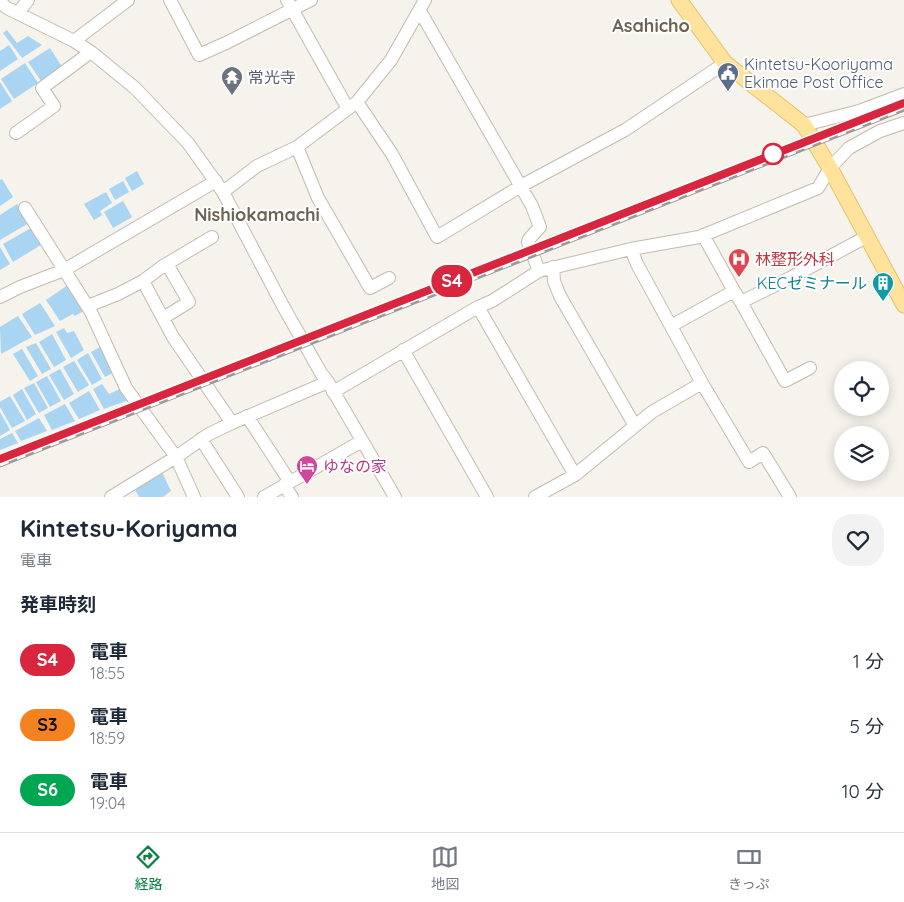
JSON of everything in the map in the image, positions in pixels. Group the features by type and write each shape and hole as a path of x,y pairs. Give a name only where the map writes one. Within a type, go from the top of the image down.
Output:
{"main road":[{"path":"679,0 724,63 804,126 830,168 866,237 900,287 904,305"}],"street":[{"path":"6,9 28,0"},
{"path":"74,41 128,0"},
{"path":"170,0 199,55 226,43 290,5 311,0"},
{"path":"290,5 352,106 392,154 437,237 521,186 625,130 724,63"},
{"path":"0,297 64,270 257,166 297,147 352,106 392,60 423,5"},
{"path":"423,5 521,186 540,227 528,242 539,272"},
{"path":"6,9 74,41 91,52 135,88 188,143 220,186 283,306 393,496"},
{"path":"16,133 54,106 42,88 91,52"},
{"path":"804,126 859,111 904,94"},
{"path":"112,497 201,439 232,422 331,387 492,301 539,272 631,249 703,235 818,188 830,168 849,148 880,131 904,123"},
{"path":"297,147 318,198 370,288 390,278"},
{"path":"25,208 88,306 126,388 176,457 194,497"},
{"path":"703,235 785,381 810,368"},
{"path":"88,306 143,281 212,237"},
{"path":"671,326 738,296 790,278 866,237"},
{"path":"631,249 637,264 702,383 749,462 763,453 790,497"},
{"path":"163,318 189,302 167,264"},
{"path":"553,267 554,281 560,296 635,426"},
{"path":"143,281 173,337 232,422"},
{"path":"478,307 575,475"},
{"path":"403,350 487,497"},
{"path":"535,497 575,475 652,412 702,383"},
{"path":"247,416 287,484 292,497"},
{"path":"201,439 238,497"},
{"path":"264,497 362,441"}],"water":[{"path":"7,30 17,43 28,36 42,45 22,58 3,33"},
{"path":"9,45 18,59 0,71 0,51"},
{"path":"50,48 62,67 41,81 28,62"},
{"path":"25,63 38,83 14,99 1,79"},
{"path":"0,82 12,101 0,109"},
{"path":"137,171 144,184 132,191 125,178"},
{"path":"2,179 13,197 0,206 0,180"},
{"path":"123,181 129,192 115,200 109,189"},
{"path":"106,192 112,203 100,211 102,215 94,220 84,204"},
{"path":"123,201 132,217 113,228 104,212"},
{"path":"17,204 29,223 0,240 0,215"},
{"path":"31,228 41,245 13,262 3,244"},
{"path":"0,247 10,264 0,270"},
{"path":"68,285 85,310 60,321 46,300"},
{"path":"40,303 55,326 35,335 22,314"},
{"path":"18,316 32,337 1,354 0,327"},
{"path":"64,328 67,333 74,331 84,350 71,358 56,332"},
{"path":"52,334 66,360 54,367 39,342"},
{"path":"36,343 51,369 42,374 26,347"},
{"path":"100,347 115,372 105,377 91,352"},
{"path":"22,349 38,376 30,381 13,354"},
{"path":"88,353 102,379 92,385 77,360"},
{"path":"74,361 89,385 78,392 63,367"},
{"path":"60,369 74,394 64,400 49,375"},
{"path":"47,376 61,401 50,407 36,382"},
{"path":"34,383 48,408 39,413 24,388"},
{"path":"102,384 109,394 122,388 129,400 104,409 93,389"},
{"path":"22,389 36,414 27,420 13,395"},
{"path":"89,391 100,410 79,419 69,403"},
{"path":"10,396 25,421 12,428 0,407 0,402"},
{"path":"65,404 75,421 52,430 44,415"},
{"path":"0,412 10,430 0,436"},
{"path":"39,418 47,431 21,441 15,431"},
{"path":"12,433 18,443 0,450 0,439"},
{"path":"162,472 171,491 163,497 139,497 135,490"}],"railway":[{"path":"0,465 904,109"}],"train":[{"name":"S4","path":"0,459 904,103"}],"place":[{"name":"Kintetsu-Kooriyama Ekimae Post Office","path":"728,92"},
{"name":"常光寺","path":"232,96"},
{"name":"林整形外科","path":"739,278"},
{"name":"KECゼミナール","path":"883,302"},
{"name":"ゆなの家","path":"307,485"}],"district":[{"name":"Asahicho","path":"651,25"},
{"name":"Nishiokamachi","path":"257,214"}]}
